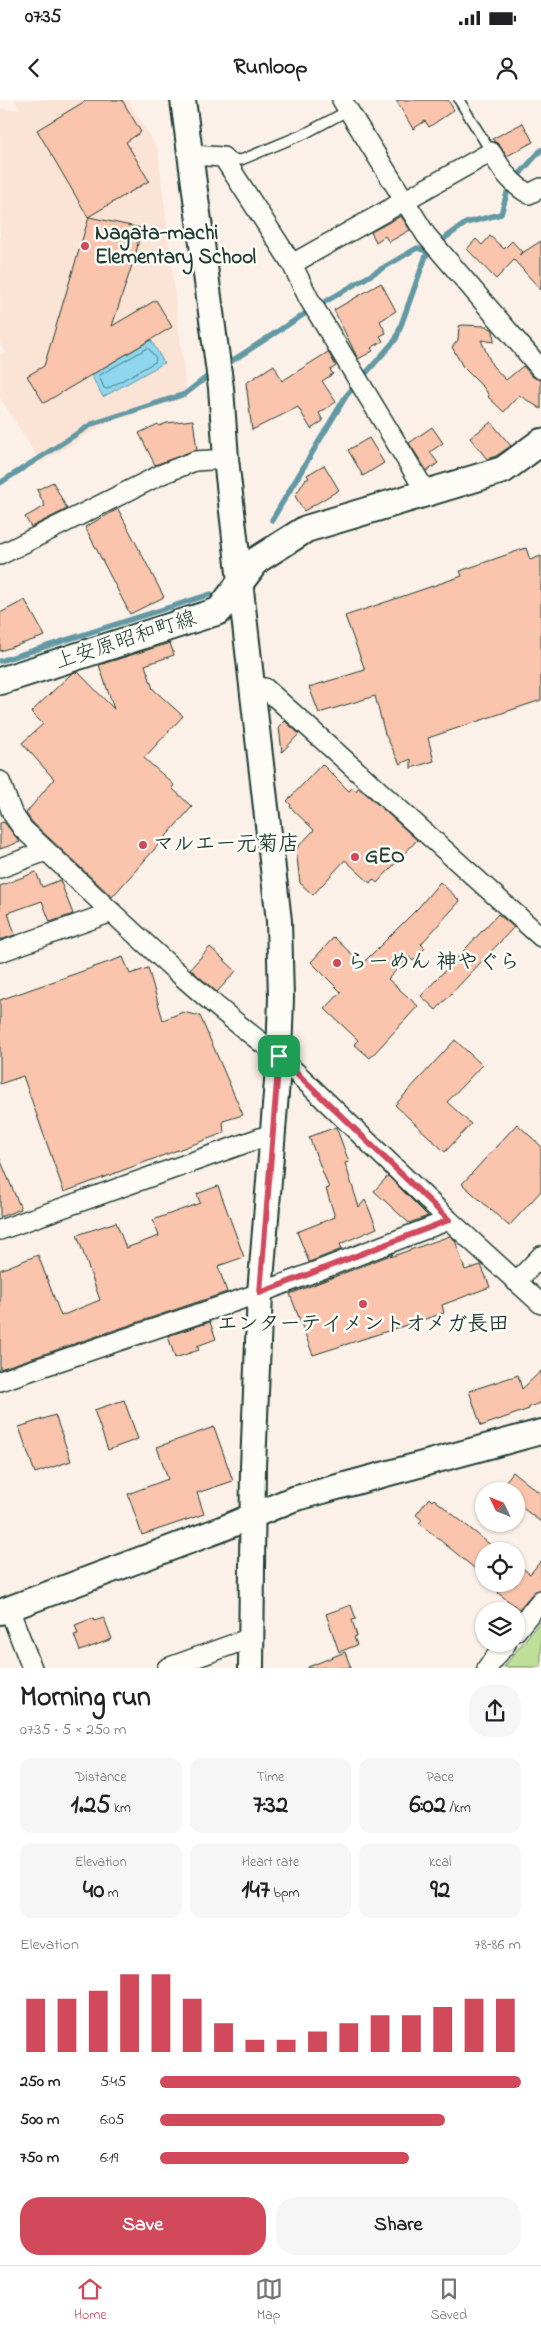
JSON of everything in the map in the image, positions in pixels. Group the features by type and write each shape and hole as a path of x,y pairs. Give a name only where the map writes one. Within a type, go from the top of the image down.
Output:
{"main road":[{"name":"上安原昭和町線","path":"0,681 218,611 257,560 306,529 503,470 541,442"}],"street":[{"path":"183,100 221,388 226,459 279,921 281,998 279,1056 260,1293 252,1517 253,1637 251,1668"},
{"path":"345,105 426,235 541,370"},
{"path":"292,264 491,152 512,182 529,194 541,188"},
{"path":"190,155 223,157 292,264 310,300 426,492"},
{"path":"0,555 162,474 196,461 226,459"},
{"path":"252,688 265,688 541,937"},
{"path":"0,781 12,813 22,829 249,1034 279,1056 449,1220 541,1304"},
{"path":"0,868 46,851"},
{"path":"0,952 112,912"},
{"path":"0,1230 274,1133"},
{"path":"0,1381 260,1293 449,1220"},
{"path":"516,1282 541,1256"},
{"path":"32,1668 4,1611 252,1517 293,1499 541,1432"},
{"path":"525,1620 541,1600"},
{"path":"167,1668 253,1637"},
{"path":"487,1668 500,1652"}],"lane":[{"path":"459,100 491,152"},
{"path":"223,157 241,160 306,132 345,105"}],"shaded area":[{"name":"Nagata-machi Elementary School","path":"15,100 128,100 158,149 187,397 103,425 41,463 0,398 0,355 5,352 0,344 0,109 19,109"}],"green space":[{"path":"541,1620 541,1667 504,1667 516,1652 525,1652 525,1640"}],"water":[{"path":"151,340 164,363 103,397 91,375"}],"building":[{"path":"87,100 122,100 141,132 126,142 149,181 88,217 37,130"},
{"path":"396,100 448,100 454,110 429,127 425,121 413,129"},
{"path":"523,123 533,142 507,156 492,139"},
{"path":"401,216 410,230 389,242 385,236 376,242 371,232"},
{"path":"89,217 141,228 136,253 112,326 156,300 172,327 44,403 27,376 44,366"},
{"path":"490,236 504,249 512,241 522,252 519,255 541,241 541,290 514,260 496,279 467,249 476,239 482,245"},
{"path":"381,283 396,311 380,321 386,333 380,336 383,341 371,348 373,351 358,359 334,310"},
{"path":"459,326 486,326 493,330 494,342 481,340 492,365 506,380 523,366 533,377 541,380 541,409 519,395 504,412 488,397 485,389 463,367 452,347 458,340"},
{"path":"328,352 336,366 330,370 333,374 322,381 336,402 319,413 323,421 311,429 298,407 252,430 246,383 274,365 282,381"},
{"path":"193,420 197,450 155,465 139,433 158,424 159,426 167,423"},
{"path":"491,422 511,446 496,456 487,459 470,438"},
{"path":"432,427 443,443 430,452 438,463 427,471 409,443"},
{"path":"369,438 384,463 363,476 348,450"},
{"path":"324,465 339,490 304,511 295,496 305,480 309,478 307,475"},
{"path":"53,482 67,509 31,527 25,517 45,506 37,490"},
{"path":"118,509 164,597 130,614 85,527"},
{"path":"526,548 530,560 541,556 541,700 428,738 434,761 411,768 411,759 400,764 385,734 375,696 319,713 309,687 365,670 345,616 462,576 460,571"},
{"path":"25,600 45,636 0,651 0,613"},
{"path":"170,643 174,655 145,665 153,689 183,716 144,758 174,785 172,788 192,807 112,897 32,822 26,813 54,779 22,743 43,724 31,712 71,674 78,672 114,709 99,665"},
{"path":"285,721 299,734 282,752 279,727"},
{"path":"322,764 349,791 352,788 356,791 358,788 365,793 417,840 377,883 373,879 370,883 345,860 313,895 300,883 296,849 314,830 290,807 291,805 287,801"},
{"path":"4,822 20,842 0,849 0,823"},
{"path":"36,872 42,887 60,880 73,914 50,922 42,901 8,913 15,935 0,940 0,886"},
{"path":"440,882 460,901 421,944 425,948 413,961 409,957 388,979 418,1006 370,1058 354,1044 358,1040 325,1009 341,992 311,962 334,937 362,964 419,907"},
{"path":"498,914 514,927 436,1010 421,996"},
{"path":"210,947 236,971 217,992 190,969"},
{"path":"123,957 130,974 148,968 163,1020 183,1012 200,1016 243,1115 223,1121 224,1133 64,1192 23,1076 0,1084 0,1000"},
{"path":"455,1040 482,1065 447,1102 471,1124 445,1152 395,1105"},
{"path":"517,1124 541,1146 541,1191 509,1226 462,1184"},
{"path":"336,1127 349,1162 345,1163 359,1207 365,1200 377,1228 340,1244 342,1249 309,1262 297,1232 335,1217 326,1189 329,1188 309,1137"},
{"path":"0,1159 21,1209 0,1217"},
{"path":"388,1176 428,1216 409,1223 374,1191"},
{"path":"218,1186 244,1257 218,1266 227,1292 0,1369 0,1270 38,1255 61,1316 100,1300 77,1235 116,1222 126,1248 159,1236 153,1220 200,1203 197,1194"},
{"name":"エンターテイメントオメガ長田","path":"450,1236 455,1240 465,1270 481,1265 490,1287 442,1305 444,1313 313,1355 290,1294 393,1254 390,1257"},
{"path":"210,1322 216,1339 197,1346 199,1350 175,1358 168,1336"},
{"path":"541,1371 541,1403 481,1426 469,1391 518,1375 522,1389"},
{"path":"124,1400 138,1439 108,1450 94,1410"},
{"path":"55,1415 71,1461 35,1473 19,1427"},
{"path":"214,1427 233,1481 197,1493 204,1514 142,1535 128,1494 168,1479 157,1447"},
{"path":"513,1472 541,1494 541,1522 525,1510 525,1482 505,1482"},
{"path":"429,1498 432,1501 434,1499 487,1542 475,1542 475,1569 419,1523 422,1520 416,1515"},
{"path":"541,1561 541,1589 533,1593 525,1602 510,1602 498,1593 525,1592 525,1570 530,1574"},
{"path":"351,1605 356,1619 352,1620 357,1636 354,1637 357,1645 339,1652 326,1614"},
{"path":"93,1618 94,1621 104,1618 112,1639 80,1651 74,1635 78,1634 75,1625"},
{"path":"345,1652 351,1668 308,1668 308,1667"}],"waterway":[{"path":"438,243 466,223 501,214 509,186 541,150"},
{"path":"224,366 306,313 417,248 426,251"},
{"path":"272,520 346,396 396,339 428,250"},
{"path":"0,483 92,424 185,394 212,373"},
{"path":"0,661 211,594"}],"place":[{"name":"Nagata-machi Elementary School","path":"85,246"},
{"name":"マルエー元菊店","path":"143,845"},
{"name":"GEO","path":"355,857"},
{"name":"らーめん 神やぐら","path":"337,963"},
{"name":"エンターテイメントオメガ長田","path":"363,1304"}],"route":[{"path":"279,1056 449,1220 260,1293 274,1133 279,1056"}]}
